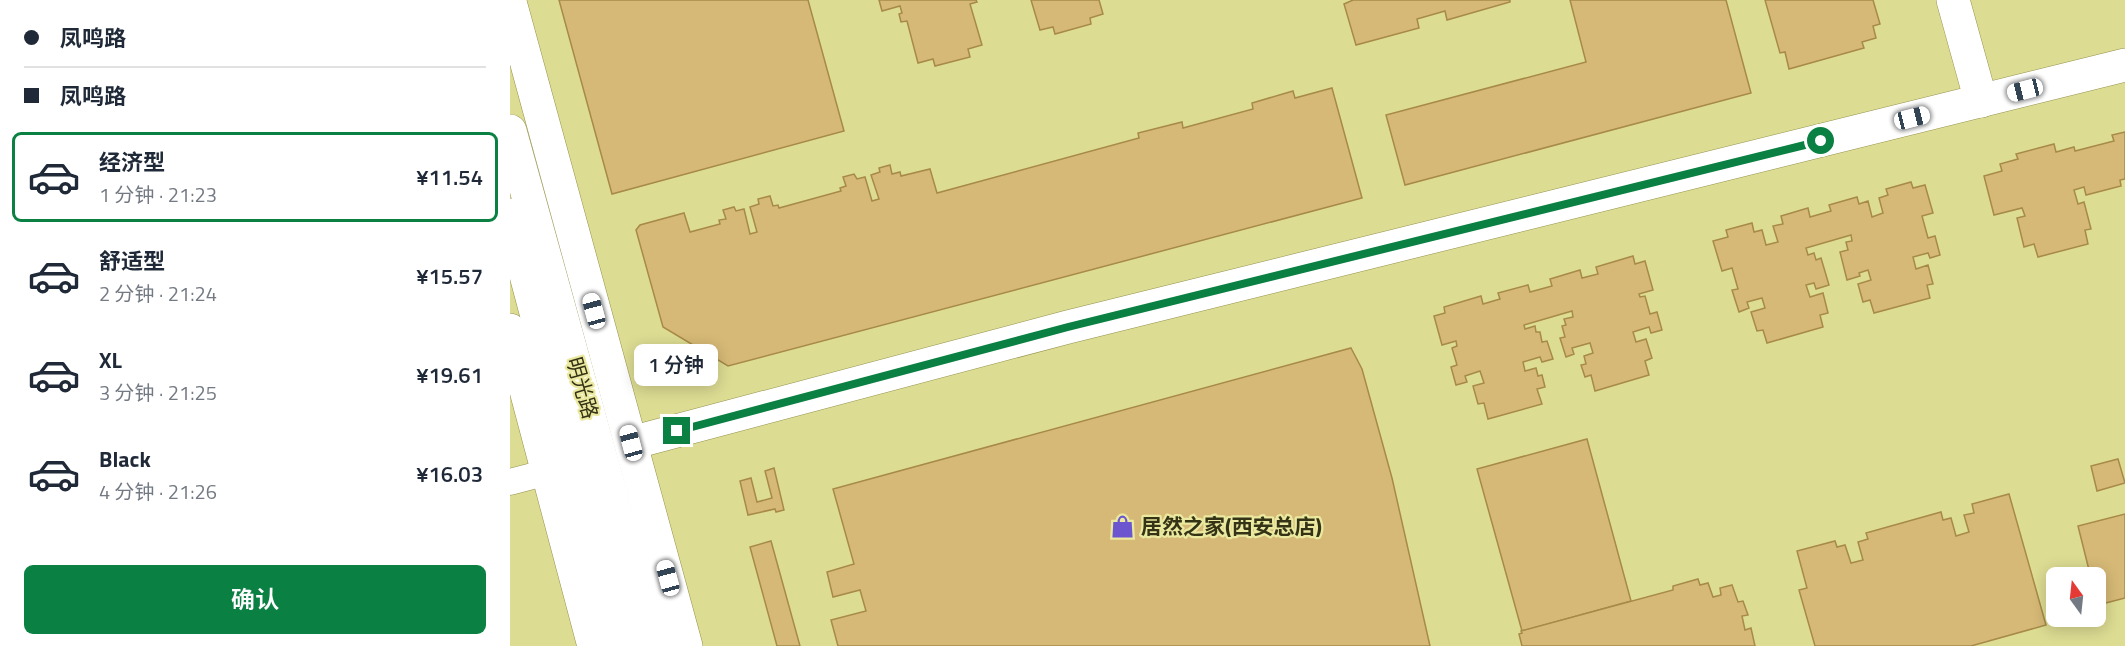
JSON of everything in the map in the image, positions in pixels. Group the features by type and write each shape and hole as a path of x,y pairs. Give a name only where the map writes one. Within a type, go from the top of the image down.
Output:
{"main road":[{"path":"1953,0 1980,101"},
{"path":"510,2 686,646"},
{"path":"631,443 1080,324 2125,65"},
{"name":"明光路","path":"510,130 653,646"},
{"name":"明光路","path":"510,215 625,646"},
{"path":"510,330 594,646"}],"street":[{"path":"510,482 548,472"}],"building":[{"path":"559,0 808,0 844,131 612,194"},
{"path":"879,0 976,0 977,2 970,4 982,45 968,49 970,57 935,66 933,59 918,63 907,21 901,22 900,6 882,11"},
{"path":"1031,0 1099,0 1103,14 1090,18 1091,24 1055,34 1053,27 1040,30"},
{"path":"1353,0 1510,0 1510,2 1447,20 1445,11 1417,19 1419,28 1356,45 1344,4"},
{"path":"1570,0 1726,0 1751,93 1405,185 1386,115 1586,62"},
{"path":"1765,0 1873,0 1880,24 1873,26 1876,38 1862,42 1864,48 1789,69 1785,52 1780,53"},
{"path":"1332,88 1362,198 728,366 663,327 636,230 640,225 684,213 690,232 720,224 719,220 726,219 723,210 734,207 736,211 744,209 750,234 757,232 750,207 759,204 758,199 770,196 773,206 778,205 779,208 841,191 840,188 846,186 843,177 854,174 857,179 865,177 872,201 879,199 871,175 880,172 879,168 890,165 892,174 900,172 901,176 930,169 937,193 1139,138 1138,133 1182,122 1183,128 1253,109 1252,103 1293,91 1295,98"},
{"path":"2125,132 2125,179 2120,180 2121,186 2086,195 2084,187 2074,190 2078,204 2084,202 2091,229 2085,230 2088,244 2038,257 2034,244 2024,247 2017,218 2025,216 2022,208 1994,215 1984,176 2002,171 2000,164 2018,159 2016,154 2054,144 2056,152 2074,147 2075,151 2114,141 2112,135"},
{"path":"1911,182 1913,188 1925,185 1933,213 1922,216 1928,238 1935,236 1940,255 1930,258 1928,253 1913,257 1916,269 1928,265 1933,284 1927,285 1930,298 1874,313 1870,300 1863,302 1858,284 1871,280 1868,270 1859,273 1860,276 1847,280 1840,252 1848,250 1846,242 1852,241 1851,235 1806,248 1808,255 1814,253 1816,260 1821,258 1829,285 1816,289 1814,283 1806,285 1810,297 1823,293 1828,313 1820,315 1823,327 1767,343 1763,330 1757,331 1751,312 1765,308 1762,298 1747,302 1749,308 1739,312 1732,290 1738,289 1732,268 1722,271 1713,241 1728,237 1726,230 1752,223 1754,232 1762,230 1766,245 1778,242 1773,226 1783,224 1781,216 1808,208 1810,217 1831,211 1829,205 1857,197 1859,204 1868,201 1872,217 1883,213 1879,198 1888,195 1886,189"},
{"path":"1633,256 1635,264 1645,261 1653,290 1639,294 1640,297 1645,296 1650,314 1657,312 1662,330 1651,333 1649,327 1633,332 1636,342 1646,339 1652,358 1645,361 1649,375 1595,391 1591,375 1585,377 1581,365 1586,364 1584,356 1593,353 1590,343 1572,348 1574,354 1566,357 1560,338 1565,337 1562,326 1566,325 1564,319 1573,317 1572,311 1524,325 1525,329 1535,326 1536,332 1540,332 1542,342 1547,341 1553,359 1542,362 1540,357 1523,362 1525,371 1536,368 1538,376 1542,375 1545,387 1537,389 1542,404 1488,419 1484,403 1478,404 1473,386 1484,383 1480,371 1465,376 1467,382 1456,385 1451,367 1457,365 1452,348 1457,346 1456,341 1442,345 1434,316 1445,313 1444,307 1481,296 1483,304 1500,299 1498,293 1528,285 1530,292 1552,286 1550,279 1580,270 1582,278 1598,274 1596,267"},
{"name":"居然之家(西安总店)","path":"1351,348 1362,369 1392,478 1430,646 838,646 831,620 866,611 860,590 833,597 827,572 854,564 833,489"},
{"path":"1587,439 1631,601 1522,631 1477,469"},
{"path":"2118,459 2125,483 2097,491 2091,466"},
{"path":"774,468 784,510 776,512 775,509 748,515 740,481 751,478 757,502 772,498 765,471"},
{"path":"2009,494 2046,625 1971,646 1815,646 1799,590 1807,588 1797,551 1835,541 1837,547 1845,545 1851,563 1863,560 1858,542 1868,539 1866,533 1941,512 1943,520 1951,518 1956,536 1969,532 1964,515 1974,513 1972,504"},
{"path":"2125,514 2125,598 2106,603 2106,567 2088,567 2078,526"},
{"path":"771,541 800,646 777,646 750,547"},
{"path":"1698,579 1700,585 1708,583 1713,597 1721,595 1720,588 1732,585 1738,602 1743,601 1748,615 1742,616 1745,630 1751,628 1755,646 1522,646 1519,634 1522,633 1521,631 1673,590 1673,586"}],"place":[{"name":"居然之家(西安总店)","path":"1123,527"}],"route":[{"path":"677,431 1068,327 1821,141"}]}
